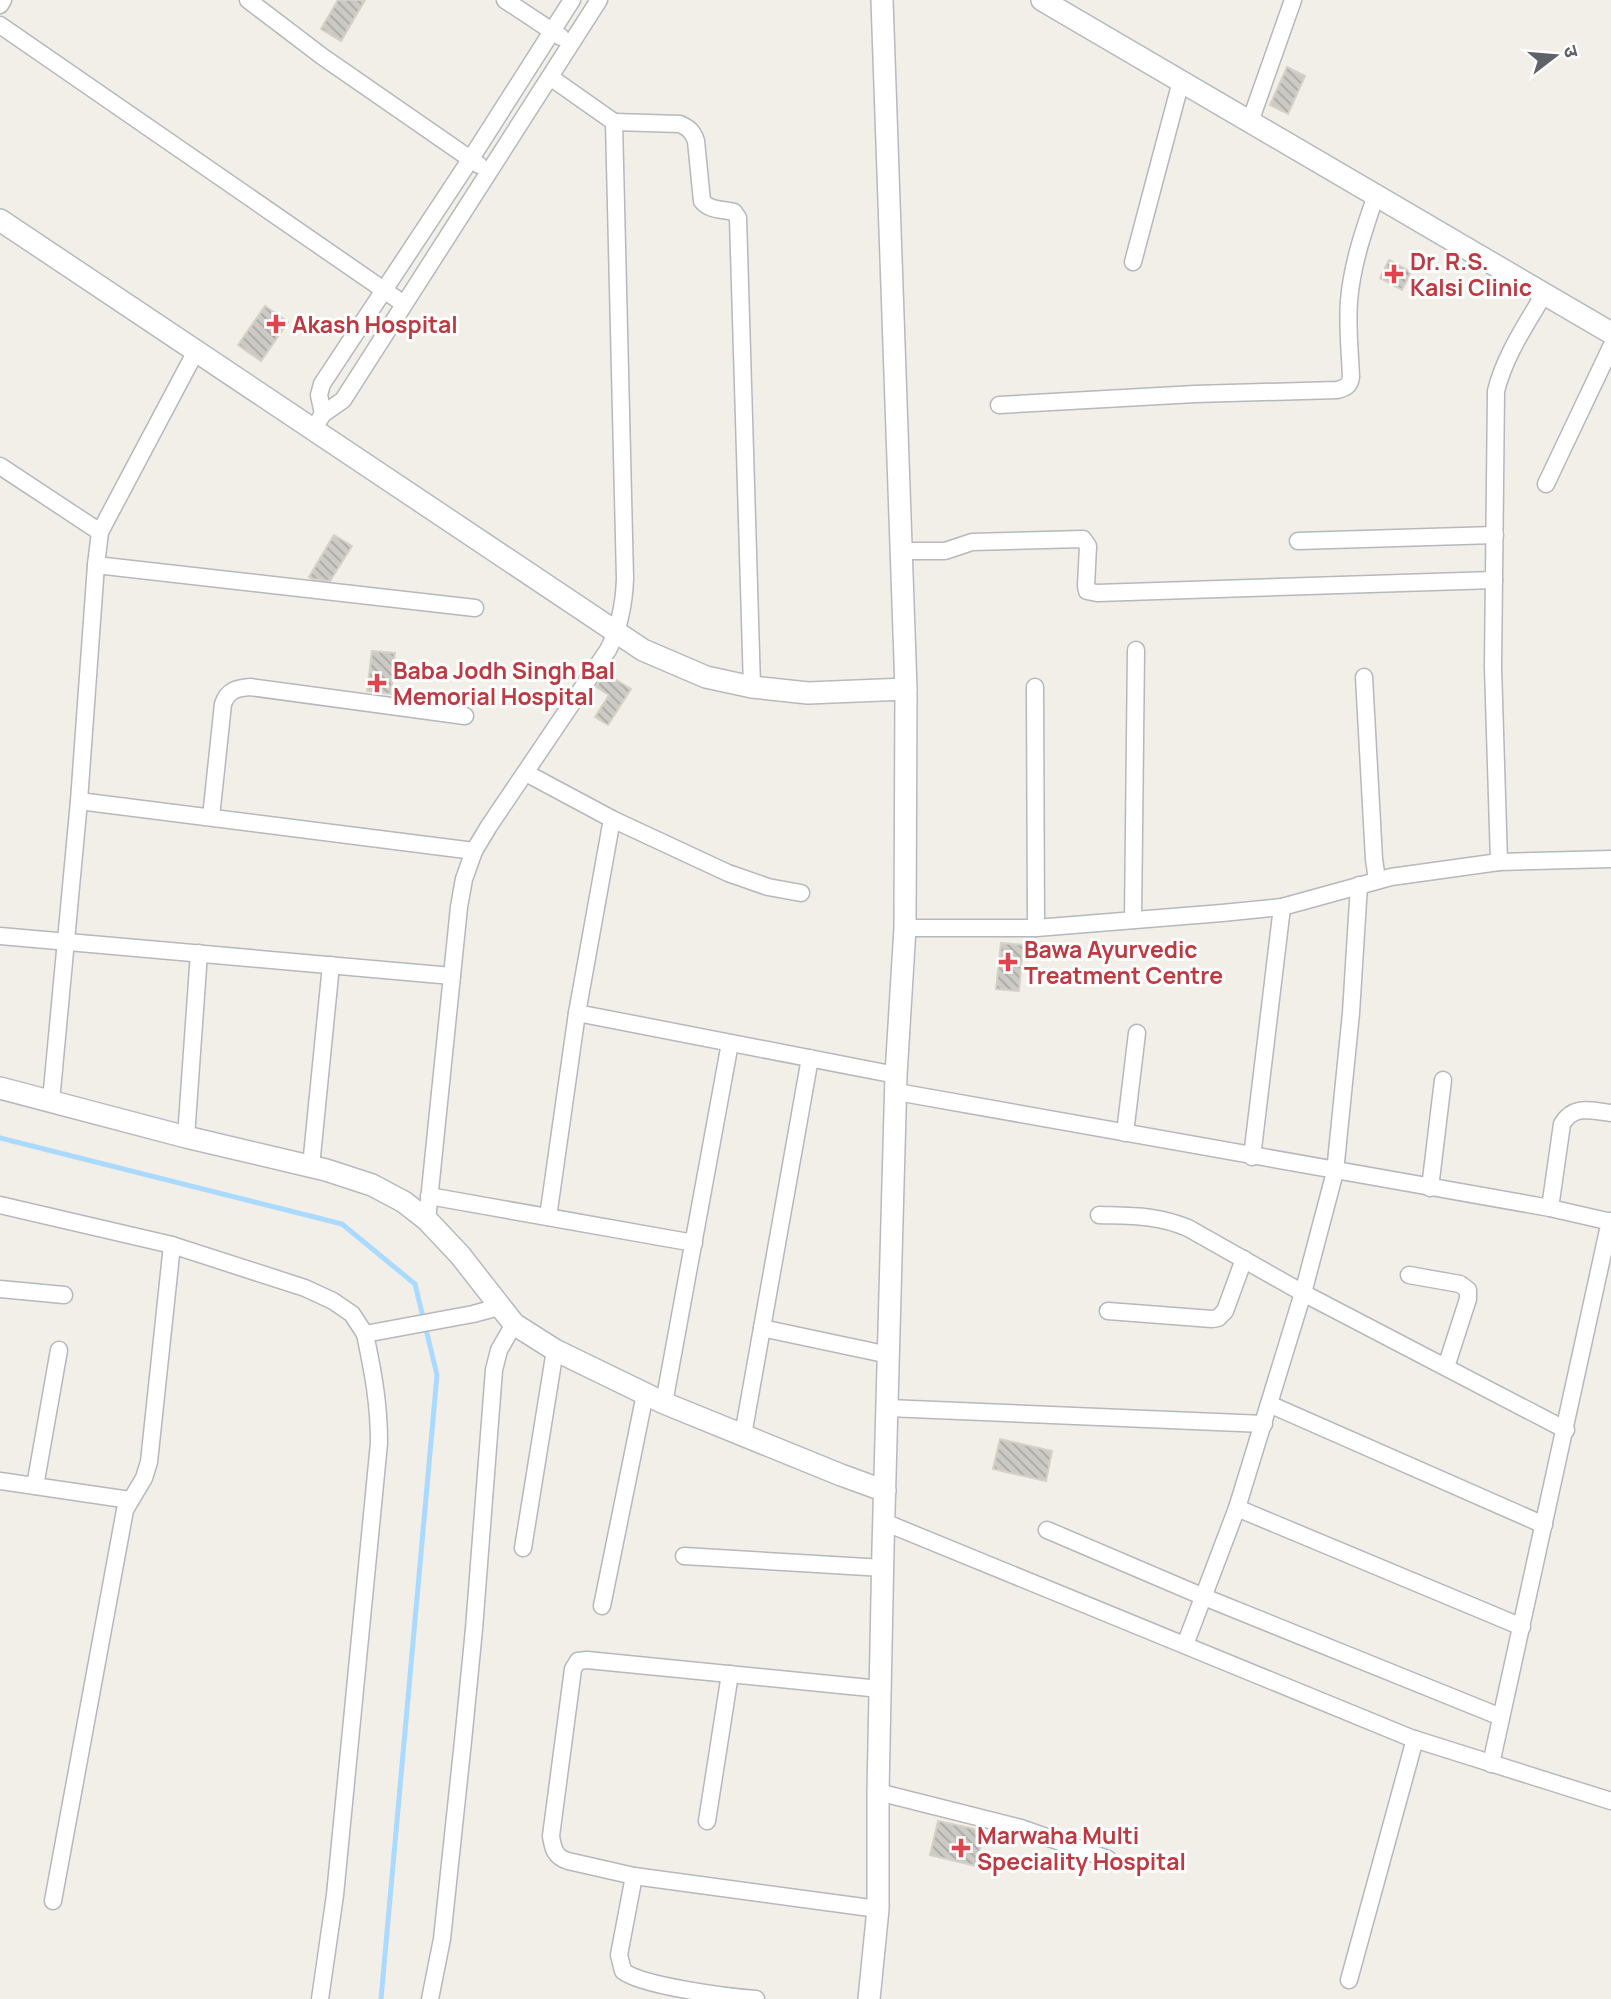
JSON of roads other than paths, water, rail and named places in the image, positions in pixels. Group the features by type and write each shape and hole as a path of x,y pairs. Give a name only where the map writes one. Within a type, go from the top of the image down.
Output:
{"main road":[{"path":"869,1999 878,1909 884,1522 897,1084 905,928 906,690 882,0"},
{"path":"1042,0 1611,333"},
{"path":"0,220 196,351 318,422 643,650 706,677 752,687 808,693 906,690"},
{"path":"0,1088 186,1137 311,1166 372,1185 404,1202 427,1220 467,1264 514,1324 555,1350 664,1403 886,1491"}],"street":[{"path":"0,5 3,0"},
{"path":"248,0 324,57 489,171"},
{"path":"505,0 571,44"},
{"path":"318,422 322,384 572,0"},
{"path":"318,422 343,400 599,0"},
{"path":"1250,122 1293,0"},
{"path":"0,25 404,304"},
{"path":"550,77 614,121 680,124 687,127 696,141 702,201 705,206 734,212 738,218 752,687"},
{"path":"1133,262 1181,81"},
{"path":"427,1220 464,878 474,852 608,650 622,614 625,579 614,121"},
{"path":"999,405 1345,388 1351,377 1349,303 1353,272 1376,195"},
{"path":"1499,862 1493,667 1496,391 1501,371 1544,294"},
{"path":"1546,484 1611,347"},
{"path":"51,1101 67,942 100,532 196,351"},
{"path":"0,466 100,532"},
{"path":"1298,541 1495,534"},
{"path":"901,551 945,551 972,542 1083,539 1088,546 1087,591 1097,593 1494,580"},
{"path":"96,565 475,608"},
{"path":"1133,920 1136,650"},
{"path":"1364,677 1377,880"},
{"path":"211,817 223,704 226,695 232,690 250,687 465,716"},
{"path":"1035,687 1036,928"},
{"path":"526,773 612,819 749,881 801,893"},
{"path":"79,802 474,852"},
{"path":"548,1217 577,1013 612,819"},
{"path":"905,928 1036,928 1282,907 1377,880 1499,862 1611,859"},
{"path":"1185,1645 1237,1508 1264,1424 1335,1172 1351,1013 1359,885"},
{"path":"1252,1157 1282,907"},
{"path":"0,936 452,975"},
{"path":"186,1137 199,953"},
{"path":"311,1166 331,965"},
{"path":"577,1013 810,1058 897,1084 1125,1133 1550,1208 1611,1222 1491,1764"},
{"path":"1125,1133 1137,1033"},
{"path":"664,1403 730,1043"},
{"path":"743,1435 810,1058"},
{"path":"1430,1188 1443,1080"},
{"path":"1550,1208 1562,1124 1567,1116 1574,1111 1584,1110 1611,1113"},
{"path":"429,1196 694,1243"},
{"path":"0,1205 172,1245 305,1288 324,1296 352,1314 365,1334 376,1385 379,1443 335,1895 320,1999"},
{"path":"1099,1215 1148,1216 1169,1220 1188,1228 1303,1293 1566,1430"},
{"path":"53,1901 125,1510 144,1478 149,1462 172,1245"},
{"path":"1108,1311 1212,1320 1218,1318 1225,1311 1244,1259"},
{"path":"1409,1275 1461,1284 1468,1290 1468,1299 1446,1367"},
{"path":"0,1289 64,1295"},
{"path":"365,1334 499,1307"},
{"path":"430,1999 442,1939 463,1741 494,1370 499,1350 514,1324"},
{"path":"762,1328 889,1355"},
{"path":"35,1486 60,1350"},
{"path":"523,1548 555,1350"},
{"path":"602,1606 645,1394"},
{"path":"1269,1404 1545,1525"},
{"path":"888,1408 1264,1424"},
{"path":"0,1481 130,1500"},
{"path":"1237,1508 1522,1627"},
{"path":"884,1522 1415,1740 1611,1801"},
{"path":"1047,1530 1204,1597 1501,1717"},
{"path":"684,1556 883,1568"},
{"path":"878,1909 634,1876 559,1858 551,1836 575,1664 578,1661 880,1689"},
{"path":"707,1821 730,1674"},
{"path":"1349,1980 1415,1740"},
{"path":"878,1792 1021,1828 1108,1859"},
{"path":"634,1876 619,1955 623,1971 640,1980 756,1999"}],"waterway":[{"path":"0,1138 342,1224 415,1284 437,1375 381,1999"}],"place":[{"name":"Dr. R.S. Kalsi Clinic","path":"1394,274"},
{"name":"Akash Hospital","path":"276,324"},
{"name":"Baba Jodh Singh Bal Memorial Hospital","path":"377,683"},
{"name":"Bawa Ayurvedic Treatment Centre","path":"1008,962"},
{"name":"Marwaha Multi Speciality Hospital","path":"961,1848"}]}
